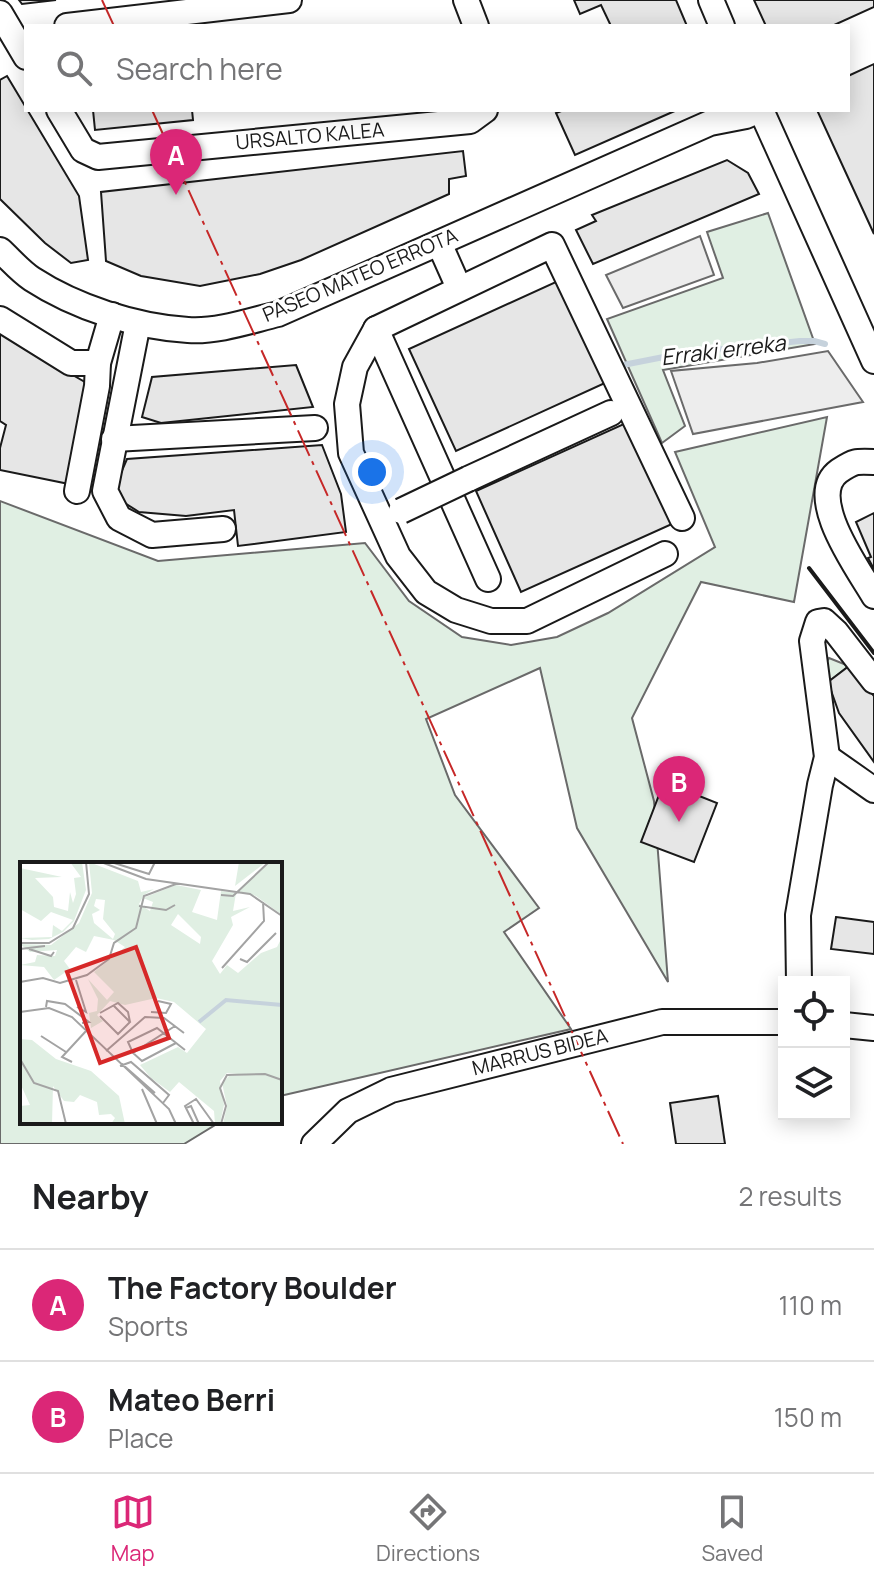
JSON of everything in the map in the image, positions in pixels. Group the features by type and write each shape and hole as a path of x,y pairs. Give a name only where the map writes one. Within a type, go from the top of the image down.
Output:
{"street":[{"path":"84,24 289,0"},
{"path":"466,0 475,24"},
{"path":"711,0 721,24"},
{"path":"0,13 17,45"},
{"name":"URSALTO KALEA","path":"60,112 83,150 98,157 470,121 482,112"},
{"name":"PASEO MATEO ERROTA","path":"0,250 31,278 82,306 138,323 189,330 230,326 278,314 726,114 746,116 755,112"},
{"path":"761,112 874,361"},
{"path":"726,114 777,147"},
{"path":"439,243 459,288"},
{"path":"665,554 527,621 491,621 456,610 426,592 398,556 391,516 351,453 347,404 355,367 376,329 552,245 682,518"},
{"path":"77,491 97,386 98,363 112,315"},
{"path":"0,319 71,363 98,363"},
{"path":"138,323 105,491 119,518 152,535 223,529"},
{"path":"376,329 488,579"},
{"path":"391,516 611,413"},
{"path":"114,439 315,428"},
{"path":"874,462 855,461 834,474 826,495 832,522 874,596"},
{"path":"801,976 807,958 790,911 827,757 812,641 818,622 824,621 836,632 874,681"},
{"path":"827,757 874,790"},
{"name":"MARRUS BIDEA","path":"314,1144 348,1111 391,1090 662,1022 686,1032 778,1023"},
{"path":"850,1026 874,1028"}],"green space":[{"path":"768,213 815,344 663,370 685,426 662,443 607,319 723,278 707,232"},
{"path":"827,417 794,602 701,582 632,718 654,801 668,982 577,828 540,668 426,719 455,795 539,908 504,932 571,1029 282,1096 282,862 20,862 20,1124 217,1124 184,1144 0,1144 0,501 158,561 365,543 409,601 462,637 511,645 557,637 608,613 715,547 675,452"},
{"path":"829,658 849,666 828,682 826,663"}],"shaded area":[{"path":"700,236 714,275 623,308 606,275"},
{"path":"828,351 863,402 693,434 671,371 757,363"}],"building":[{"path":"19,0 56,0 22,4"},
{"path":"574,0 676,0 686,24 610,24 601,5 580,14"},
{"path":"754,0 874,0 874,7 836,24 765,24"},
{"path":"874,64 874,234 818,112 850,112 850,75"},
{"path":"7,76 24,104 24,112 29,112 79,196 88,260 71,263 45,243 0,199 0,80"},
{"path":"93,112 192,112 193,120 95,130"},
{"path":"559,112 672,112 575,155 556,113"},
{"path":"463,151 466,176 449,179 449,194 301,260 260,274 200,286 141,276 106,261 101,192"},
{"path":"727,160 748,173 759,194 593,264 576,230 596,221 592,215"},
{"path":"558,281 605,383 456,451 409,349"},
{"path":"0,333 90,385 69,484 0,470 0,448 6,425 0,421"},
{"path":"296,365 313,407 161,423 142,417 152,377"},
{"path":"626,423 672,524 521,592 476,491"},
{"path":"322,445 341,494 346,532 238,546 234,510 186,516 139,512 120,500 117,482 127,459"},
{"path":"874,513 874,569 856,522"},
{"path":"849,666 874,696 874,762 839,713 828,682"},
{"path":"664,782 717,803 694,862 641,842"},
{"path":"836,917 874,922 874,954 831,949"},
{"path":"718,1096 725,1144 676,1144 670,1103"}],"waterway":[{"name":"Erraki erreka","path":"623,365 684,353 800,341 825,344"}],"wall":[{"path":"809,568 874,653"}],"power":[{"path":"102,0 113,24"},
{"path":"153,112 623,1144"}],"place":[{"name":"The Factory Boulder","path":"176,195"},
{"name":"Mateo Berri","path":"679,822"}]}
